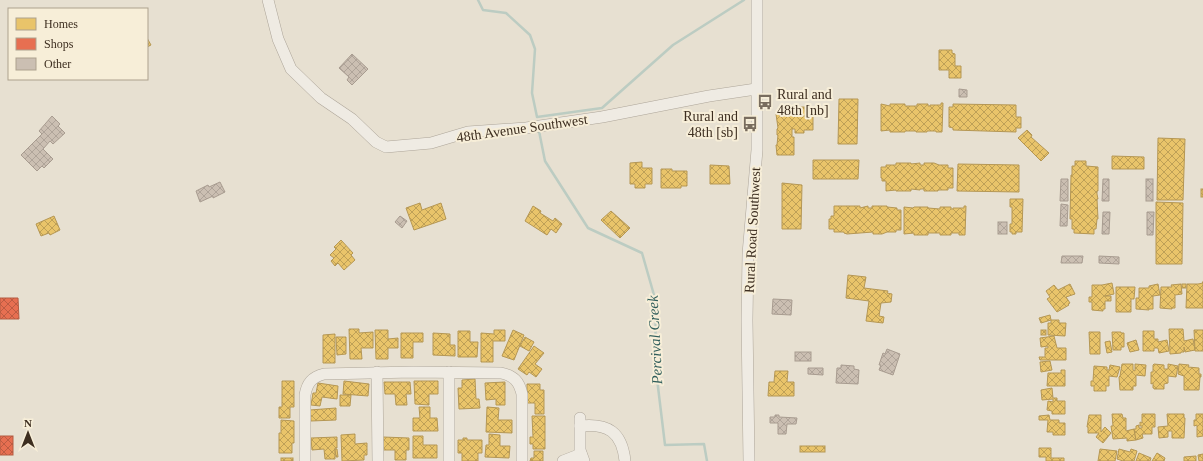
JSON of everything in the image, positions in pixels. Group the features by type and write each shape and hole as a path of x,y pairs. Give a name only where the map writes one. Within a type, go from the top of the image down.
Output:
{"street":[{"name":"48th Avenue Southwest","path":"268,0 278,40 291,69 321,98 352,119 376,142 386,147 431,143 468,132 526,128 602,118 709,96 756,89"},
{"name":"Rural Road Southwest","path":"749,461 748,254 757,150 757,0"},
{"path":"377,372 378,461"},
{"path":"449,372 449,461"},
{"path":"305,461 305,395 306,387 310,380 324,374 449,372 501,373 516,379 522,394 522,461"},
{"path":"563,461 582,458 580,422 612,431 618,437 623,448 625,461"}],"building: Homes":[{"path":"148,40 151,45 148,46"},
{"path":"939,50 952,50 952,53 955,54 955,66 961,66 961,78 949,78 949,70 939,70"},
{"path":"839,99 858,99 857,144 838,144"},
{"path":"941,103 943,103 942,132 881,131 881,104 890,106 890,104 905,104 905,106 917,106 917,104 928,104 928,106 930,106 941,105"},
{"path":"953,104 1016,105 1016,117 1021,117 1021,128 1016,128 1016,132 953,130 953,128 949,127 949,107 953,107"},
{"path":"795,107 805,107 805,112 813,112 813,130 804,130 804,133 795,133 795,129 792,129 792,137 794,137 794,155 777,155 776,145 778,128 776,114 780,111 795,111"},
{"path":"1027,130 1032,135 1031,137 1049,153 1041,161 1018,138"},
{"path":"1158,138 1185,139 1183,200 1157,200"},
{"path":"1112,156 1144,157 1144,169 1112,169"},
{"path":"813,160 859,160 858,179 813,179"},
{"path":"1075,161 1086,161 1086,166 1098,167 1098,219 1096,229 1094,229 1094,234 1074,233 1074,229 1072,229 1072,219 1070,219 1071,175 1072,166 1075,166"},
{"path":"642,162 642,168 652,168 652,184 645,184 645,188 635,188 635,184 630,184 630,163"},
{"path":"896,163 920,163 920,165 924,165 924,163 934,163 939,165 948,165 948,168 953,168 953,188 938,191 911,189 911,191 886,191 886,181 882,181 881,178 881,167 886,167 886,165 896,165"},
{"path":"958,164 1019,165 1019,192 957,191"},
{"path":"710,165 729,166 730,184 710,184"},
{"path":"661,169 687,171 687,186 681,186 681,188 661,188"},
{"path":"782,183 802,185 801,229 782,229"},
{"path":"1201,189 1203,189 1203,197 1201,197"},
{"path":"1010,199 1023,199 1022,232 1016,232 1016,234 1012,234 1012,232 1010,232 1010,224 1012,224 1012,207 1010,207"},
{"path":"1156,202 1183,203 1182,264 1156,264"},
{"path":"420,203 422,210 441,203 446,219 414,230 406,208"},
{"path":"533,206 541,211 540,213 553,221 555,218 562,224 556,233 551,229 547,235 525,221"},
{"path":"834,206 860,206 860,208 868,206 868,208 872,208 872,206 887,206 897,208 897,210 901,210 901,230 882,234 873,234 873,232 847,234 844,232 834,232 834,229 829,229 829,219 831,219 831,216 834,216"},
{"path":"964,206 966,206 965,235 959,235 959,233 951,233 951,235 940,235 940,233 928,233 928,235 914,235 914,233 904,234 904,207 928,207 940,209 940,207 951,207 951,209 953,209 964,208"},
{"path":"611,211 630,228 620,238 601,220"},
{"path":"54,216 60,230 50,235 49,233 41,236 36,224"},
{"path":"341,240 353,253 351,255 355,260 344,270 338,263 335,266 331,261 334,258 330,255 336,249 334,247"},
{"path":"848,275 866,277 864,288 888,291 887,293 892,294 891,302 881,303 879,316 884,317 883,323 866,321 869,301 846,298"},
{"path":"1112,283 1114,294 1105,296 1111,296 1111,301 1105,301 1105,309 1103,309 1103,311 1092,310 1092,302 1089,302 1089,297 1092,297 1092,285"},
{"path":"1203,283 1203,308 1186,308 1187,284"},
{"path":"1070,284 1075,294 1066,297 1070,303 1068,304 1069,305 1057,312 1047,299 1050,297 1046,291 1054,285 1058,290"},
{"path":"1158,284 1160,295 1153,296 1153,309 1136,309 1136,298 1139,298 1139,288 1149,288 1149,286"},
{"path":"1181,284 1182,294 1175,295 1175,308 1160,308 1161,287 1172,287 1171,285"},
{"path":"1182,284 1186,284 1186,288 1182,288"},
{"path":"1116,287 1135,287 1134,299 1131,299 1131,312 1116,312"},
{"path":"1050,315 1051,320 1041,323 1039,318"},
{"path":"1051,320 1059,320 1059,323 1066,323 1065,336 1048,335 1048,323 1051,323"},
{"path":"349,329 359,329 359,333 373,332 373,348 361,348 362,359 350,359"},
{"path":"1169,329 1183,329 1184,341 1193,339 1195,350 1185,352 1184,347 1184,352 1170,354"},
{"path":"375,330 388,330 388,339 398,338 398,348 388,348 388,359 376,359"},
{"path":"494,330 505,330 505,341 493,341 493,362 481,362 481,333 494,334"},
{"path":"513,330 524,335 514,360 502,356"},
{"path":"1041,330 1046,330 1046,335 1041,335"},
{"path":"1194,330 1203,330 1203,351 1195,351"},
{"path":"458,331 470,331 470,342 478,342 477,357 458,357"},
{"path":"1143,331 1154,331 1154,339 1158,339 1158,342 1167,340 1169,351 1159,353 1158,348 1154,348 1154,351 1143,351"},
{"path":"1089,332 1100,332 1100,354 1090,354"},
{"path":"1112,332 1124,333 1124,347 1121,347 1121,350 1113,350"},
{"path":"401,333 423,333 423,342 413,342 413,358 401,358"},
{"path":"433,333 450,334 450,345 455,345 455,356 433,355"},
{"path":"335,334 335,363 323,363 323,335"},
{"path":"1054,336 1057,348 1066,348 1066,360 1040,360 1039,357 1045,357 1045,348 1048,348 1048,346 1041,347 1040,338"},
{"path":"336,337 346,337 346,354 337,355"},
{"path":"525,337 534,342 529,351 520,346"},
{"path":"1136,340 1139,350 1130,352 1127,343"},
{"path":"1110,341 1112,352 1107,353 1105,342"},
{"path":"534,346 544,353 535,364 542,369 536,377 529,372 527,375 518,369"},
{"path":"1050,361 1052,370 1041,372 1040,362"},
{"path":"1122,364 1133,364 1133,370 1135,371 1135,364 1146,365 1145,376 1136,375 1136,386 1133,386 1133,390 1120,390 1119,377"},
{"path":"1154,364 1164,365 1164,369 1168,369 1168,364 1178,366 1176,377 1168,376 1168,383 1164,384 1164,389 1154,389 1153,383 1151,384 1151,372 1153,372"},
{"path":"1179,364 1199,368 1199,374 1201,374 1201,377 1199,390 1184,390 1184,376 1178,374"},
{"path":"1110,365 1120,367 1117,377 1109,376 1109,386 1106,386 1106,391 1094,391 1094,386 1091,386 1091,381 1093,381 1094,366 1107,367 1107,370 1109,370"},
{"path":"1061,370 1065,370 1065,386 1047,386 1048,373 1061,373"},
{"path":"775,371 788,371 787,382 794,382 794,396 768,396 769,382 774,382"},
{"path":"475,379 476,399 479,399 480,408 459,409 458,388 462,388 462,380"},
{"path":"282,381 294,381 294,407 290,407 290,418 279,418 279,407 282,407"},
{"path":"344,381 369,384 368,396 343,394"},
{"path":"414,381 438,381 438,394 429,394 429,405 415,404"},
{"path":"384,382 410,382 411,394 406,394 407,405 396,405 395,394 385,394"},
{"path":"505,382 505,405 496,405 496,399 486,400 485,383"},
{"path":"318,383 338,386 337,399 322,397 320,406 311,405 313,393 316,393"},
{"path":"527,384 540,384 540,390 544,390 544,414 535,414 535,403 527,403"},
{"path":"1052,388 1053,398 1057,398 1057,401 1065,401 1065,414 1052,414 1052,411 1047,410 1048,401 1053,402 1053,399 1042,400 1041,390"},
{"path":"340,395 351,395 350,406 340,406"},
{"path":"419,407 430,407 430,418 437,418 438,431 413,431 413,418 420,418"},
{"path":"487,407 499,408 498,420 512,420 512,433 486,432"},
{"path":"336,408 336,420 311,421 310,410"},
{"path":"1112,414 1122,414 1123,418 1126,418 1126,431 1134,429 1136,440 1127,441 1127,438 1113,439 1111,426 1113,426"},
{"path":"1142,414 1155,414 1155,427 1152,427 1152,434 1142,434 1143,438 1136,440 1134,429 1136,429 1136,426 1139,425 1139,428 1142,428 1142,426 1140,426 1140,422 1142,423"},
{"path":"1167,414 1184,414 1184,438 1172,438 1172,431 1168,431 1168,437 1159,438 1158,427 1168,426"},
{"path":"1196,414 1203,414 1203,436 1197,437 1197,425 1194,426"},
{"path":"1049,415 1050,420 1059,420 1059,423 1065,423 1065,435 1053,435 1053,432 1047,432 1048,420 1039,420 1039,416"},
{"path":"1089,415 1101,415 1101,432 1105,427 1111,433 1103,443 1096,437 1099,433 1088,433 1087,427"},
{"path":"532,416 545,416 545,449 533,449 533,444 530,444 530,437 533,437"},
{"path":"281,420 294,421 294,443 292,443 292,453 279,453 279,433 281,433"},
{"path":"355,434 355,444 367,443 367,455 364,455 364,460 342,461 341,435"},
{"path":"489,434 500,435 500,446 510,446 509,458 485,457 486,445 489,445"},
{"path":"413,436 423,436 423,445 437,445 437,458 413,458"},
{"path":"337,437 335,459 325,459 324,449 312,450 311,438"},
{"path":"383,437 409,438 409,450 406,450 406,460 395,460 395,450 383,450"},
{"path":"463,438 467,438 467,440 482,440 482,453 478,453 478,461 462,461 462,453 458,453 458,440 463,440"},
{"path":"800,446 825,446 825,452 800,452"},
{"path":"1039,448 1051,448 1051,458 1064,458 1064,461 1046,461 1046,457 1039,457"},
{"path":"335,449 337,449 338,457 336,457"},
{"path":"1100,449 1117,451 1115,461 1098,461"},
{"path":"1119,449 1130,452 1131,449 1137,451 1134,461 1123,461 1117,459"},
{"path":"534,451 543,451 543,461 530,461 531,458 534,458"},
{"path":"1139,453 1151,458 1150,461 1136,461"},
{"path":"1157,453 1165,458 1164,461 1152,461"},
{"path":"1203,454 1203,461 1199,461 1198,455"},
{"path":"1196,456 1196,461 1184,461 1184,457"},
{"path":"281,458 293,458 293,461 281,461"}],"building: Shops":[{"path":"0,298 18,298 19,319 0,319"},
{"path":"0,436 13,436 13,455 0,455"}],"building: Other":[{"path":"352,54 368,69 352,85 347,80 349,77 339,68"},
{"path":"959,89 967,90 967,97 959,97"},
{"path":"52,116 60,124 58,126 65,133 53,144 50,141 43,149 53,159 44,168 42,166 37,171 21,155 42,134 39,131"},
{"path":"1061,179 1068,179 1068,201 1060,201"},
{"path":"1103,179 1109,179 1109,201 1102,201"},
{"path":"1146,179 1153,179 1153,201 1146,201"},
{"path":"220,182 225,192 200,202 196,191 208,185 209,187"},
{"path":"1061,204 1068,205 1067,226 1060,226"},
{"path":"1103,212 1110,212 1109,234 1102,234"},
{"path":"1147,212 1154,212 1153,235 1147,235"},
{"path":"400,216 407,221 402,228 395,222"},
{"path":"998,222 1007,222 1007,234 998,234"},
{"path":"1062,256 1083,256 1082,263 1061,263"},
{"path":"1099,256 1119,257 1119,264 1099,263"},
{"path":"773,299 792,300 791,315 772,314"},
{"path":"887,349 900,354 893,375 879,370 883,353 885,354"},
{"path":"795,352 811,352 811,361 795,361"},
{"path":"841,365 854,366 854,369 859,370 858,384 836,383 837,368 841,368"},
{"path":"808,368 823,368 823,375 808,374"},
{"path":"775,415 779,415 779,417 797,418 796,424 787,424 786,434 778,434 778,423 770,423 770,417 775,417"}],"waterway":[{"path":"478,0 483,10 506,13 530,35 535,49 532,93 537,117 602,108 673,45 744,0"},
{"name":"Percival Creek","path":"539,131 545,161 588,228 642,253 656,302 655,362 665,445 704,444 707,461"}],"place":[{"name":"Rural and 48th [nb]","path":"765,102"},
{"name":"Rural and 48th [sb]","path":"750,124"}]}
